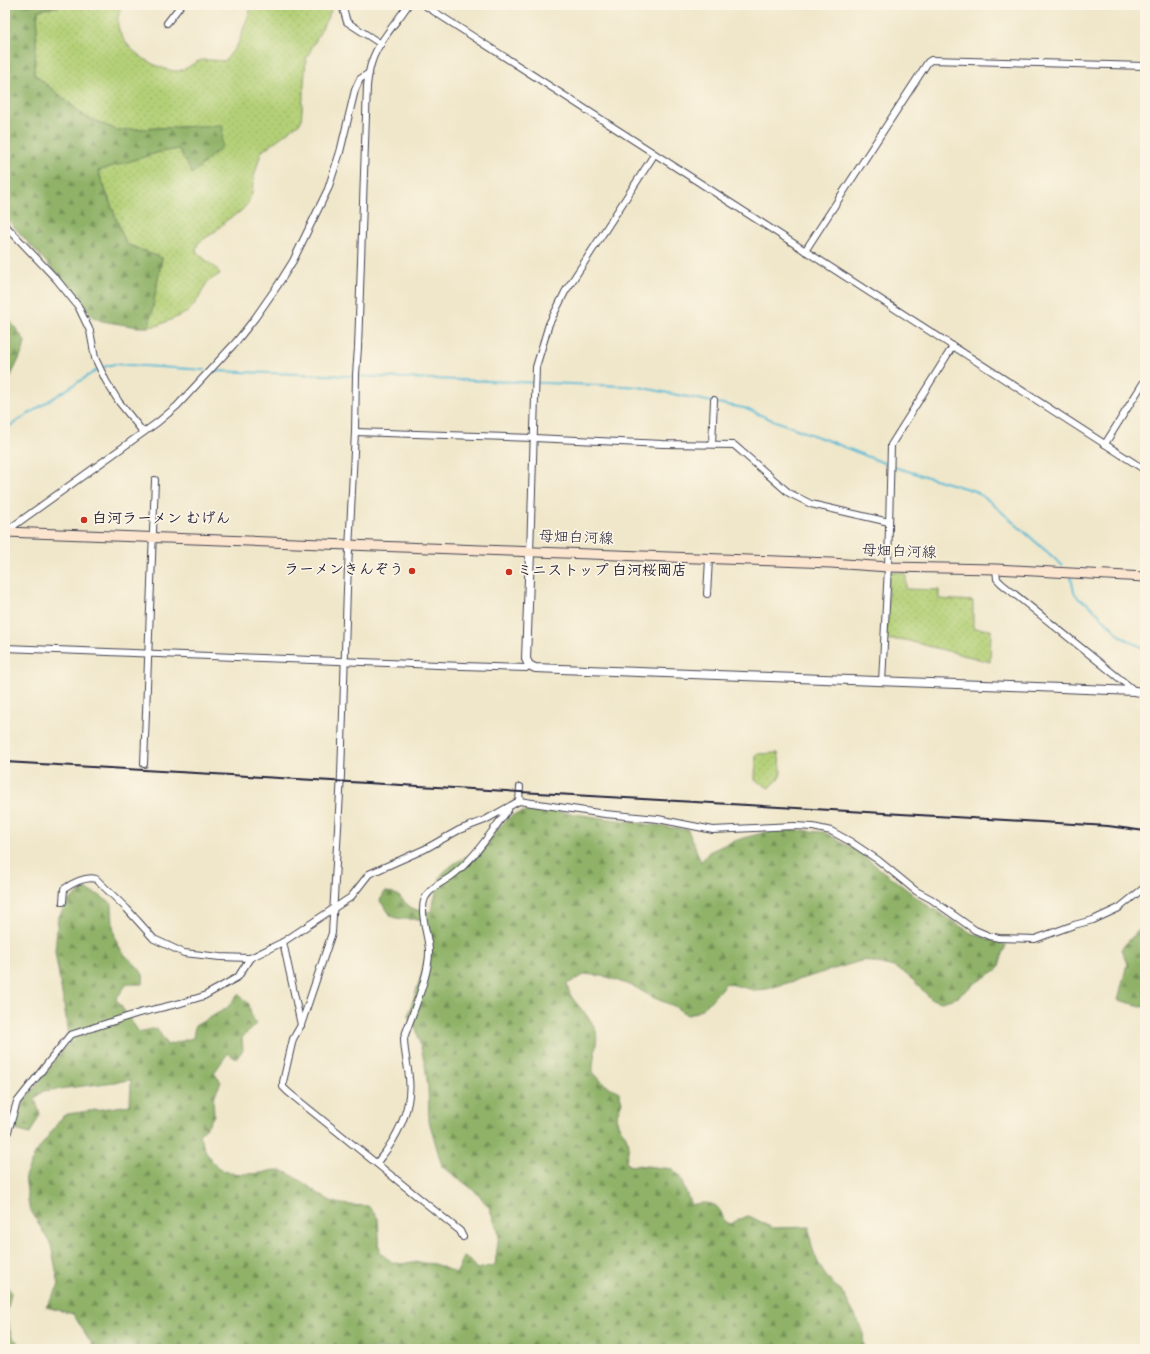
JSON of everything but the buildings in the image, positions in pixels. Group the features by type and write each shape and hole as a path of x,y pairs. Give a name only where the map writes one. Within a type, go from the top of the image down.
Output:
{"main road":[{"name":"母畑白河線","path":"5,532 831,563 888,568 996,569 1145,577"}],"street":[{"path":"168,23 181,5"},
{"path":"342,5 348,22 381,44"},
{"path":"408,5 372,59 368,72 341,775 332,932 301,1025 293,1039 283,1087 460,1231 463,1237"},
{"path":"424,5 654,155 1145,470"},
{"path":"805,251 928,62 931,60 1145,66"},
{"path":"5,532 158,422 177,406 236,342 278,285 300,248 328,189 340,152 355,90 360,79 368,72"},
{"path":"654,155 557,306 549,324 536,367 526,659 529,665 535,668 1135,691 1145,693"},
{"path":"5,225 57,280 78,306 90,331 95,358 106,381 119,402 143,432"},
{"path":"882,682 888,568 891,445 953,346"},
{"path":"1105,444 1145,380"},
{"path":"712,444 714,400"},
{"path":"355,432 663,444 734,445 737,446 789,493 801,500 811,504 889,522"},
{"path":"144,764 155,480"},
{"path":"707,594 709,559"},
{"path":"996,569 997,579 1002,584 1135,691"},
{"path":"5,648 526,668 529,665"},
{"path":"520,787 520,801"},
{"path":"63,902 64,889 75,882 91,878 96,879 127,909 154,939 184,953 220,957 250,958 284,942 351,897 369,874 425,849 459,830 485,820 520,801 605,814 658,819 713,830 794,826 813,827 831,831 878,860 916,891 931,899 975,930 989,936 999,938 1035,939 1093,920 1119,908 1145,887"},
{"path":"377,1163 388,1148 405,1116 409,1104 409,1079 404,1048 404,1038 428,965 429,949 424,920 424,903 426,897 435,886 450,878 462,868 510,807"},
{"path":"284,942 301,1025"},
{"path":"5,1141 17,1102 70,1035 139,1013 204,996 238,977 250,958"}],"green space":[{"path":"5,5 68,5 38,10 34,74 86,117 117,130 223,125 222,147 192,174 179,149 160,152 98,171 126,244 162,258 149,327 138,327 102,321 93,317 78,297 5,217"},
{"path":"68,5 122,5 118,15 118,26 126,42 140,56 149,62 175,71 180,71 196,62 203,60 225,61 238,44 252,5 328,5 331,11 306,59 301,122 261,152 254,177 252,193 248,203 241,211 227,220 216,231 198,243 196,252 217,269 220,274 207,282 199,298 188,312 159,325 149,327 162,258 126,244 98,170 160,152 179,149 193,173 223,125 117,130 86,117 34,74 38,10"},
{"path":"5,314 25,341 23,351 5,388"},
{"path":"889,572 906,573 906,589 939,590 939,599 973,601 973,628 991,630 990,662 905,640 886,640"},
{"path":"778,753 781,773 778,780 769,788 755,780 756,754"},
{"path":"553,811 688,830 701,862 709,852 724,845 743,838 778,829 824,832 858,852 924,903 971,933 1006,945 998,969 977,982 956,998 941,1002 931,999 902,971 894,967 864,960 767,989 754,990 726,983 704,1007 693,1014 687,1015 674,1006 654,998 635,987 607,977 586,974 567,984 571,996 590,1019 595,1028 597,1038 593,1072 604,1084 619,1092 622,1102 616,1117 618,1124 626,1136 629,1144 626,1161 627,1164 631,1166 636,1165 673,1169 679,1175 691,1205 705,1203 712,1204 720,1210 725,1222 730,1224 749,1216 773,1228 810,1227 811,1244 814,1253 828,1279 841,1290 863,1330 864,1349 89,1349 92,1344 73,1314 46,1307 59,1285 51,1245 29,1207 25,1176 35,1154 63,1116 130,1105 131,1080 43,1091 35,1099 40,1114 30,1134 12,1129 16,1112 70,1041 55,952 58,918 68,901 85,889 99,895 112,904 113,926 119,947 121,951 139,968 143,976 143,984 127,984 116,999 139,1032 157,1028 167,1045 193,1038 195,1026 227,1008 238,994 249,1004 251,1015 256,1024 242,1038 243,1050 236,1059 228,1053 214,1073 221,1082 213,1099 214,1115 209,1124 199,1135 210,1159 217,1167 226,1172 246,1174 276,1170 282,1171 296,1178 332,1201 347,1205 368,1206 378,1218 380,1253 392,1262 402,1264 412,1262 435,1264 456,1273 465,1256 477,1269 495,1265 499,1234 489,1207 475,1191 442,1166 429,1121 428,1087 425,1064 417,1032 408,1016 422,973 430,940 428,919 401,919 392,917 380,901 385,892 390,892 397,895 414,909 431,912 440,877 444,872 455,863 487,845 498,828 513,815 523,812"},
{"path":"1145,923 1145,1007 1118,1000 1127,964 1121,949"},
{"path":"5,1282 11,1293 6,1318 12,1337 25,1349 5,1349"}],"waterway":[{"path":"104,367 114,364 205,370"},
{"path":"5,429 97,370"},
{"path":"215,371 625,386 639,387 712,402"},
{"path":"717,403 744,408 889,465"},
{"path":"894,467 975,491 988,500 1062,565"},
{"path":"1071,577 1074,592 1079,599 1087,603 1122,637 1145,649"}],"railway":[{"path":"5,762 1108,826 1145,831"}],"place":[{"name":"白河ラーメン むげん","path":"84,520"},
{"name":"ラーメンきんぞう","path":"412,571"},
{"name":"ミニストップ 白河桜岡店","path":"509,572"}]}
